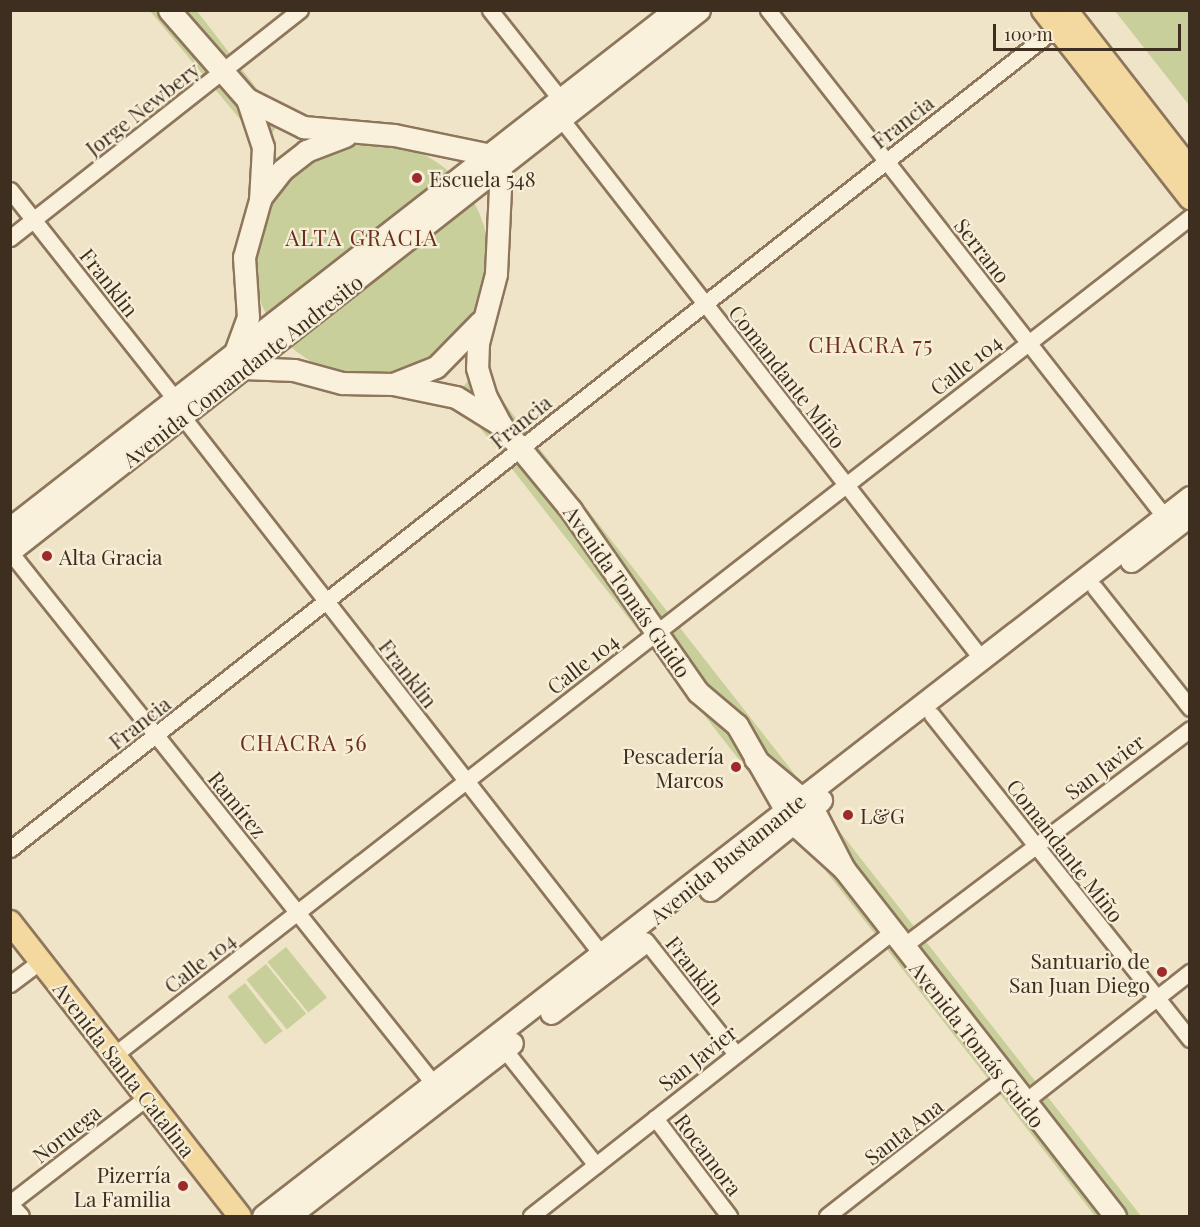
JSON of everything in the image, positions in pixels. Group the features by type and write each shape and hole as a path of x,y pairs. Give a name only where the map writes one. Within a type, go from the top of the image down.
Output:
{"main road":[{"path":"169,10 224,70 247,99 281,120 349,135 416,142 496,161"},
{"name":"Avenida Comandante Andresito","path":"562,110 675,10"},
{"name":"Avenida Comandante Andresito","path":"10,528 179,408 562,110 699,10"},
{"path":"1055,16 1190,169"},
{"path":"1055,16 1190,198"},
{"path":"239,362 250,296 244,257 260,200 263,147 247,99"},
{"path":"260,200 282,170 306,151 349,135"},
{"path":"416,142 470,182"},
{"name":"Avenida Tomás Guido","path":"496,161 497,250 494,282 482,320 477,368 501,425 658,630 698,692 737,725 752,757 789,817 844,869"},
{"name":"Avenida Tomás Guido","path":"470,182 497,250"},
{"path":"250,296 271,337 318,375"},
{"name":"Avenida Tomás Guido","path":"393,384 436,367 482,320"},
{"name":"Avenida Tomás Guido","path":"239,362 367,386 393,384 456,397 501,425"},
{"name":"Avenida Comandante Andresito","path":"10,551 179,408"},
{"name":"Avenida Bustamante","path":"289,1216 317,1184 434,1084 602,955 789,817 981,658 1190,497"},
{"name":"Avenida Bustamante","path":"808,802 932,715 1190,515"},
{"name":"Avenida Tomás Guido","path":"752,757 808,802 844,869 1111,1215"},
{"name":"Avenida Bustamante","path":"262,1216 317,1184 504,1049 646,941 789,817"},
{"name":"Avenida Santa Catalina","path":"10,922 240,1216"}],"street":[{"name":"Jorge Newbery","path":"10,238 300,10"},
{"name":"Comandante Miño","path":"490,10 704,303 981,658"},
{"name":"Serrano","path":"768,10 1164,516"},
{"name":"Francia","path":"10,849 886,160 1055,16"},
{"name":"Franklin","path":"10,190 602,955"},
{"name":"Calle 104","path":"114,1055 1190,217"},
{"name":"Ramírez","path":"10,551 434,1084"},
{"path":"1095,588 1190,708"},
{"name":"Comandante Miño","path":"932,715 1190,1039"},
{"name":"San Javier","path":"532,1216 736,1054 1034,844 1190,729"},
{"name":"Frankiln","path":"646,941 736,1054"},
{"path":"10,984 40,961"},
{"path":"1024,1102 1190,972"},
{"path":"504,1049 596,1165"},
{"name":"Santa Ana","path":"827,1216 1005,1077"},
{"name":"Noruega","path":"10,1203 147,1097"},
{"name":"Rocamora","path":"654,1118 729,1216"},
{"path":"10,1203 21,1216"}],"green space":[{"path":"150,11 197,11 281,120 263,147"},
{"path":"1115,11 1189,11 1189,105"},
{"path":"371,142 405,147 427,156 446,169 462,185 475,204 484,226 489,260 484,294 475,316 462,335 446,351 427,364 405,373 371,378 337,373 315,364 296,351 280,335 267,316 258,294 253,260 258,226 267,204 280,185 296,169 315,156 337,147"},
{"path":"477,368 1141,1216 1095,1216 456,397"},
{"path":"286,947 327,998 308,1013 267,962"},
{"path":"266,964 306,1014 287,1029 247,980"},
{"path":"245,983 283,1031 265,1045 228,997"}],"place":[{"name":"Escuela 548","path":"417,178"},
{"name":"Alta Gracia","path":"47,556"},
{"name":"Pescadería Marcos","path":"736,767"},
{"name":"L&G","path":"848,815"},
{"name":"Santuario de San Juan Diego","path":"1162,972"},
{"name":"Pizerría La Familia","path":"183,1186"}],"district":[{"name":"ALTA GRACIA","path":"362,238"},
{"name":"CHACRA 75","path":"871,345"},
{"name":"CHACRA 56","path":"304,743"}]}
